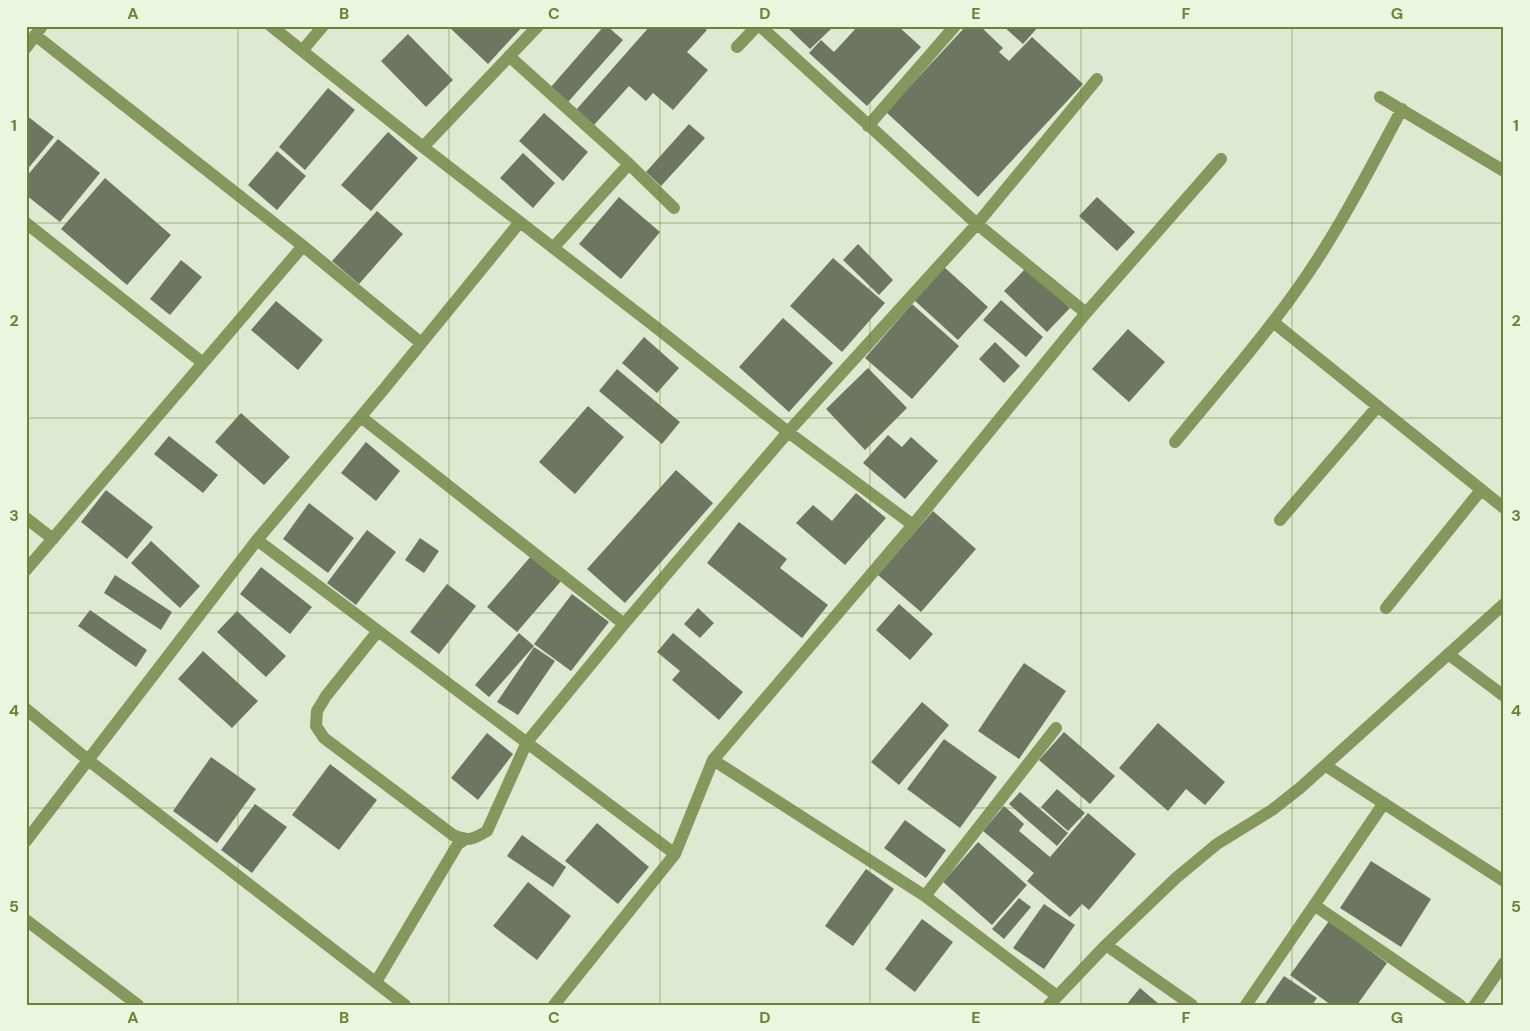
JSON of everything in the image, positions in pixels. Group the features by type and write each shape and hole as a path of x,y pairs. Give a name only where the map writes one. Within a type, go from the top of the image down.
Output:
{"street":[{"path":"271,26 788,432 913,525"},
{"path":"302,51 323,26"},
{"path":"423,147 538,26"},
{"path":"737,47 759,26 977,224 1086,313"},
{"path":"868,126 955,26"},
{"path":"26,48 39,31 422,343"},
{"path":"509,56 629,164 674,208"},
{"path":"376,982 458,844 464,840 477,838 487,831 527,742 624,624 788,432 977,224 1097,79"},
{"path":"1380,97 1504,171"},
{"path":"1175,442 1273,322 1307,276 1332,237 1402,110"},
{"path":"554,1005 675,854 713,760 913,525 1086,313 1221,160"},
{"path":"553,248 629,164"},
{"path":"26,840 257,540 422,343 520,222"},
{"path":"26,223 203,363"},
{"path":"26,570 303,246"},
{"path":"1273,322 1504,508"},
{"path":"1280,520 1378,406"},
{"path":"360,417 624,624"},
{"path":"1386,608 1481,490"},
{"path":"26,518 53,539"},
{"path":"257,540 675,854"},
{"path":"713,760 925,896 1053,1000 1106,945 1176,878 1217,844 1272,810 1326,766 1504,604"},
{"path":"378,631 326,696 317,711 316,726 324,738 453,835 464,840"},
{"path":"1448,654 1504,696"},
{"path":"26,709 88,760 405,1005"},
{"path":"925,896 1056,728"},
{"path":"1326,766 1504,881"},
{"path":"1246,1005 1384,803"},
{"path":"1314,905 1460,1005"},
{"path":"26,920 138,1005"},
{"path":"1106,945 1192,1005"},
{"path":"1475,1005 1504,963"}],"building":[{"path":"448,26 523,26 488,64"},
{"path":"604,26 607,26 623,40 568,102 551,87"},
{"path":"650,26 702,26 707,30 687,52 708,70 673,110 653,93 646,101 629,86 594,125 576,110"},
{"path":"786,26 830,26 832,28 810,49"},
{"path":"858,26 898,26 921,47 867,106 809,53 821,40 834,52"},
{"path":"966,26 980,26 1003,48 999,52 1009,61 1032,37 1083,84 978,197 886,112"},
{"path":"1003,26 1039,26 1023,44"},
{"path":"408,34 453,80 426,107 381,61"},
{"path":"328,88 355,110 305,170 279,147"},
{"path":"544,113 588,152 563,181 519,141"},
{"path":"26,115 54,137 26,171"},
{"path":"689,124 705,138 661,186 646,172"},
{"path":"388,132 418,158 371,211 341,185"},
{"path":"58,139 100,173 60,222 26,195 26,177"},
{"path":"277,151 306,176 277,210 248,185"},
{"path":"523,153 555,183 533,208 500,178"},
{"path":"105,178 171,235 127,285 61,229"},
{"path":"619,197 660,232 621,279 579,244"},
{"path":"1097,197 1135,232 1117,251 1079,216"},
{"path":"377,211 403,234 359,284 332,261"},
{"path":"858,244 893,280 879,295 843,260"},
{"path":"833,258 885,303 842,352 790,306"},
{"path":"181,260 202,277 170,315 150,299"},
{"path":"943,266 988,307 958,340 913,299"},
{"path":"1027,267 1070,308 1047,332 1004,291"},
{"path":"1001,300 1043,337 1026,357 983,320"},
{"path":"276,301 323,340 298,370 251,330"},
{"path":"912,304 959,346 912,399 865,358"},
{"path":"783,318 833,363 789,412 739,367"},
{"path":"1128,329 1165,362 1129,402 1092,369"},
{"path":"644,337 679,368 657,393 622,363"},
{"path":"995,342 1020,366 1004,383 979,359"},
{"path":"868,368 907,408 865,450 826,409"},
{"path":"617,369 680,422 662,444 599,391"},
{"path":"588,406 624,437 575,494 539,462"},
{"path":"241,413 290,457 264,485 215,442"},
{"path":"888,435 902,447 911,437 938,461 905,499 863,463"},
{"path":"169,436 218,475 203,493 154,454"},
{"path":"366,442 400,471 376,501 341,473"},
{"path":"676,470 713,503 625,603 587,569"},
{"path":"106,490 153,527 127,559 81,522"},
{"path":"856,493 886,518 845,565 796,523 813,505 832,521"},
{"path":"309,503 354,538 328,573 283,539"},
{"path":"933,511 976,549 921,612 878,575"},
{"path":"739,522 787,559 780,568 828,605 802,638 707,563"},
{"path":"367,530 396,552 356,605 327,583"},
{"path":"420,538 439,551 424,573 405,560"},
{"path":"151,541 200,586 180,608 131,563"},
{"path":"532,555 562,580 517,632 487,607"},
{"path":"261,567 312,607 290,634 240,594"},
{"path":"115,575 172,612 161,630 104,593"},
{"path":"447,584 476,606 439,654 410,632"},
{"path":"572,594 609,622 571,671 534,644"},
{"path":"899,604 933,634 910,660 876,630"},
{"path":"698,608 714,623 700,638 684,624"},
{"path":"90,610 147,650 136,667 78,626"},
{"path":"237,611 286,656 266,677 217,632"},
{"path":"519,633 534,646 489,697 475,685"},
{"path":"673,633 743,692 719,720 672,680 680,671 657,652"},
{"path":"534,647 555,661 518,715 497,702"},
{"path":"203,651 258,701 232,728 178,679"},
{"path":"1024,663 1066,691 1019,759 978,731"},
{"path":"922,702 949,725 899,785 871,762"},
{"path":"1158,723 1225,782 1205,805 1186,789 1168,811 1119,768"},
{"path":"1064,732 1115,776 1090,804 1039,760"},
{"path":"487,733 513,754 478,800 451,778"},
{"path":"944,739 997,777 960,828 907,789"},
{"path":"211,757 256,789 217,843 173,811"},
{"path":"330,764 377,800 339,850 292,815"},
{"path":"1057,789 1085,813 1068,831 1041,807"},
{"path":"1020,792 1068,833 1057,846 1009,804"},
{"path":"255,804 287,827 252,873 221,850"},
{"path":"1004,806 1024,824 1019,831 1050,857 1088,813 1136,854 1089,910 1082,904 1070,917 1027,881 1034,873 983,831"},
{"path":"905,820 946,850 926,878 884,848"},
{"path":"597,823 649,867 618,904 565,861"},
{"path":"522,835 566,867 553,887 507,856"},
{"path":"978,842 1027,885 992,925 943,882"},
{"path":"1371,861 1431,899 1401,947 1340,908"},
{"path":"866,869 894,889 853,946 825,926"},
{"path":"528,882 571,916 537,960 493,926"},
{"path":"1019,898 1031,907 1004,939 992,929"},
{"path":"1044,904 1075,925 1044,969 1013,948"},
{"path":"922,919 953,942 915,992 885,969"},
{"path":"1329,921 1387,963 1357,1005 1331,1005 1290,975"},
{"path":"1284,976 1317,998 1312,1005 1264,1005"},
{"path":"1140,988 1160,1005 1126,1005"}]}
